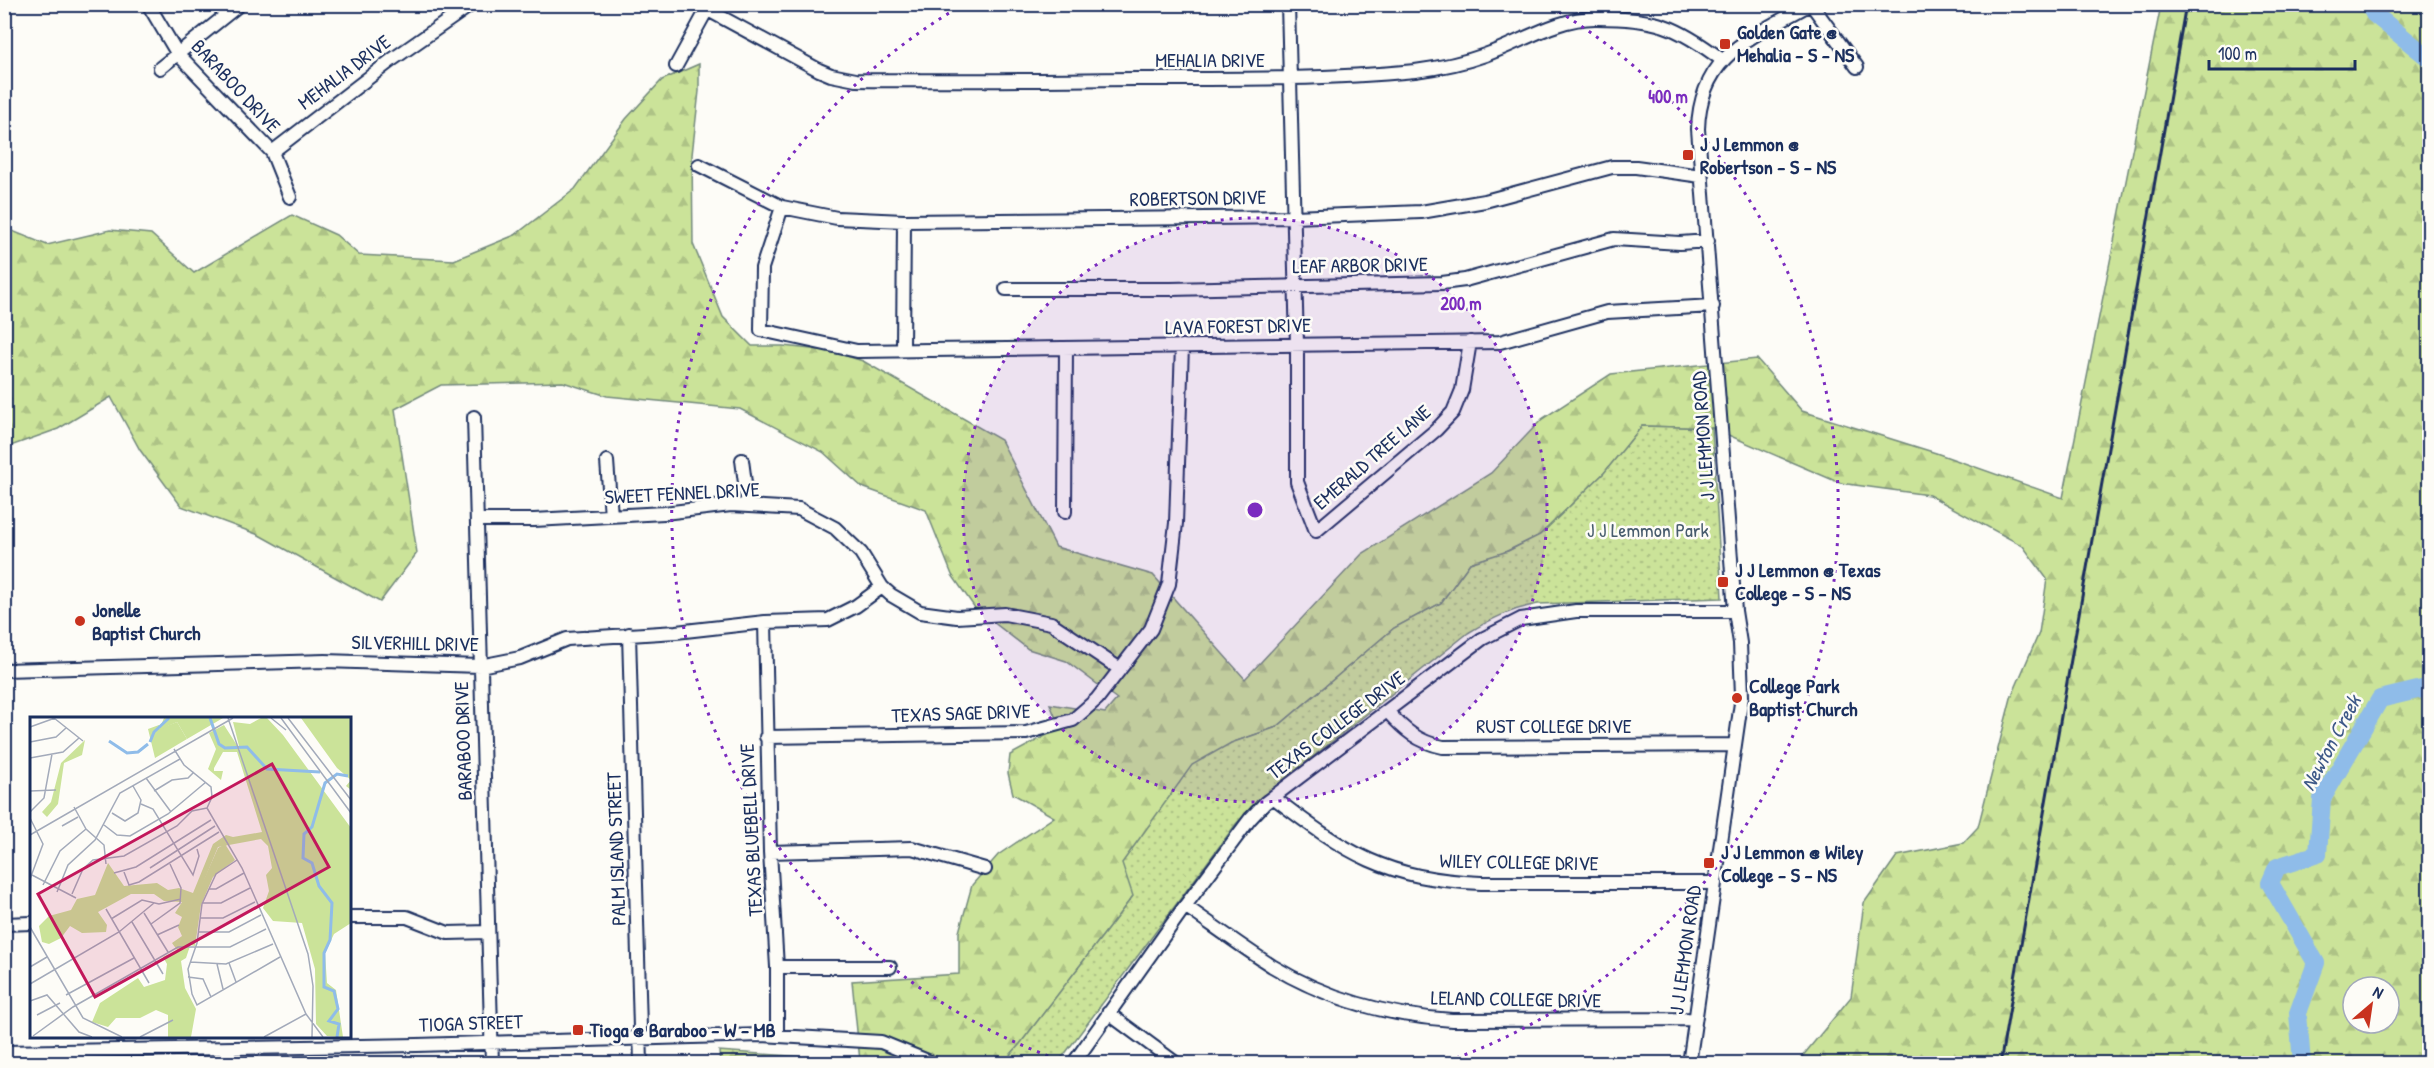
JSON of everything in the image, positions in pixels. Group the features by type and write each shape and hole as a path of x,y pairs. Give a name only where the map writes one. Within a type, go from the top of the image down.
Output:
{"street":[{"name":"BARABOO DRIVE","path":"148,4 177,53 272,152 290,197"},
{"path":"160,68 240,4"},
{"name":"MEHALIA DRIVE","path":"272,152 393,59 472,4"},
{"path":"1288,4 1297,345"},
{"path":"1810,4 1857,67"},
{"name":"J J LEMMON ROAD","path":"1689,1064 1733,745 1742,696 1740,643 1735,611 1708,241 1701,176 1699,109 1707,81 1722,60 1741,44 1810,4"},
{"path":"676,66 705,6"},
{"name":"MEHALIA DRIVE","path":"705,6 819,70 856,80 1289,79 1412,71 1459,63 1571,21 1594,17 1645,20 1670,27 1694,39 1722,60"},
{"name":"ROBERTSON DRIVE","path":"699,165 782,207 837,218 904,221 1294,216 1439,210 1485,201 1612,167 1636,166 1701,176"},
{"name":"LAVA FOREST DRIVE","path":"782,207 762,268 761,330 857,351 1500,342 1607,312 1713,306"},
{"path":"903,350 904,221"},
{"name":"LEAF ARBOR DRIVE","path":"1006,289 1171,289 1442,283 1465,280 1614,239 1680,243 1708,241"},
{"name":"EMERALD TREE LANE","path":"1297,345 1298,482 1316,531 1436,430 1453,412 1462,390 1470,342"},
{"name":"TEXAS SAGE DRIVE","path":"766,737 1026,733 1073,720 1097,699 1151,629 1169,584 1176,523 1182,346"},
{"path":"1065,512 1066,348"},
{"name":"BARABOO DRIVE","path":"474,417 492,1064"},
{"path":"607,460 611,516"},
{"path":"742,460 748,506"},
{"name":"SWEET FENNEL DRIVE","path":"478,520 534,520 664,513 731,505 799,509 835,528 861,553 882,587 920,612 957,617 1005,614 1051,623 1120,669"},
{"name":"SILVERHILL DRIVE","path":"4,670 325,661 480,666 520,658 567,639 676,632 765,622 828,620 856,606 882,587"},
{"name":"TEXAS COLLEGE DRIVE","path":"1073,1064 1250,819 1273,797 1482,639 1521,619 1576,611 1735,611"},
{"name":"TEXAS BLUEBELL DRIVE","path":"765,622 766,737 777,967 777,1035"},
{"name":"PALM ISLAND STREET","path":"629,634 641,1064"},
{"name":"RUST COLLEGE DRIVE","path":"1387,711 1409,734 1443,747 1733,745"},
{"name":"WILEY COLLEGE DRIVE","path":"1273,797 1314,828 1359,857 1416,877 1481,883 1714,883"},
{"path":"770,852 912,848 985,869"},
{"name":"LELAND COLLEGE DRIVE","path":"1185,906 1272,965 1321,990 1369,1008 1429,1019 1452,1020 1694,1019"},
{"path":"351,917 407,917 448,933 488,932"},
{"path":"4,924 30,923"},
{"path":"777,967 890,967"},
{"path":"1108,1013 1177,1064"},
{"name":"TIOGA STREET","path":"4,1052 777,1035 881,1042 935,1064"}],"green space":[{"path":"2161,5 2429,5 2429,1063 1797,1063 1851,997 1864,903 1897,856 1963,843 1978,827 2011,698 2039,633 2047,579 2023,546 1929,495 1840,483 1712,428 1642,426 1604,473 1540,535 1501,554 1470,563 1441,603 1394,628 1277,727 1231,743 1133,896 1003,1064 720,1063 719,1051 860,1061 852,981 959,974 959,932 972,885 998,855 1054,817 1013,794 1008,773 1010,755 1060,728 1050,704 1105,713 1117,699 1066,661 1028,649 975,608 952,575 926,510 862,487 823,452 740,409 607,396 563,382 441,385 395,409 417,553 380,602 259,535 181,506 140,450 111,397 58,429 5,448 5,228 47,245 110,230 151,234 194,273 292,215 336,235 359,255 454,260 515,235 575,189 626,119 662,80 699,64 699,91 692,155 693,244 723,317 752,346 783,346 830,351 863,361 1001,440 1056,547 1153,575 1245,679 1362,554 1491,473 1542,419 1611,374 1757,359 1802,411 1936,453 2063,498"},
{"name":"J J Lemmon Park","path":"1642,426 1712,428 1722,598 1538,604 1502,615 1468,633 1254,804 1236,824 1058,1063 1003,1063 1133,896 1122,863 1192,765 1231,743 1277,727 1394,628 1441,603 1470,563 1508,551 1540,535 1604,473"}],"waterway":[{"path":"2369,4 2374,14 2430,59"},
{"name":"Newton Creek","path":"2302,1064 2298,1013 2316,963 2270,883 2277,867 2318,854 2322,799 2380,699 2430,687"}],"railway":[{"path":"2000,1064 2186,4"}],"place":[{"name":"Golden Gate @ Mehalia - S - NS","path":"1725,44"},
{"name":"J J Lemmon @ Robertson - S - NS","path":"1688,155"},
{"name":"J J Lemmon @ Texas College - S - NS","path":"1723,582"},
{"name":"Jonelle Baptist Church","path":"80,621"},
{"name":"College Park Baptist Church","path":"1737,698"},
{"name":"J J Lemmon @ Wiley College - S - NS","path":"1709,863"},
{"name":"Tioga @ Baraboo - W - MB","path":"578,1030"}]}
